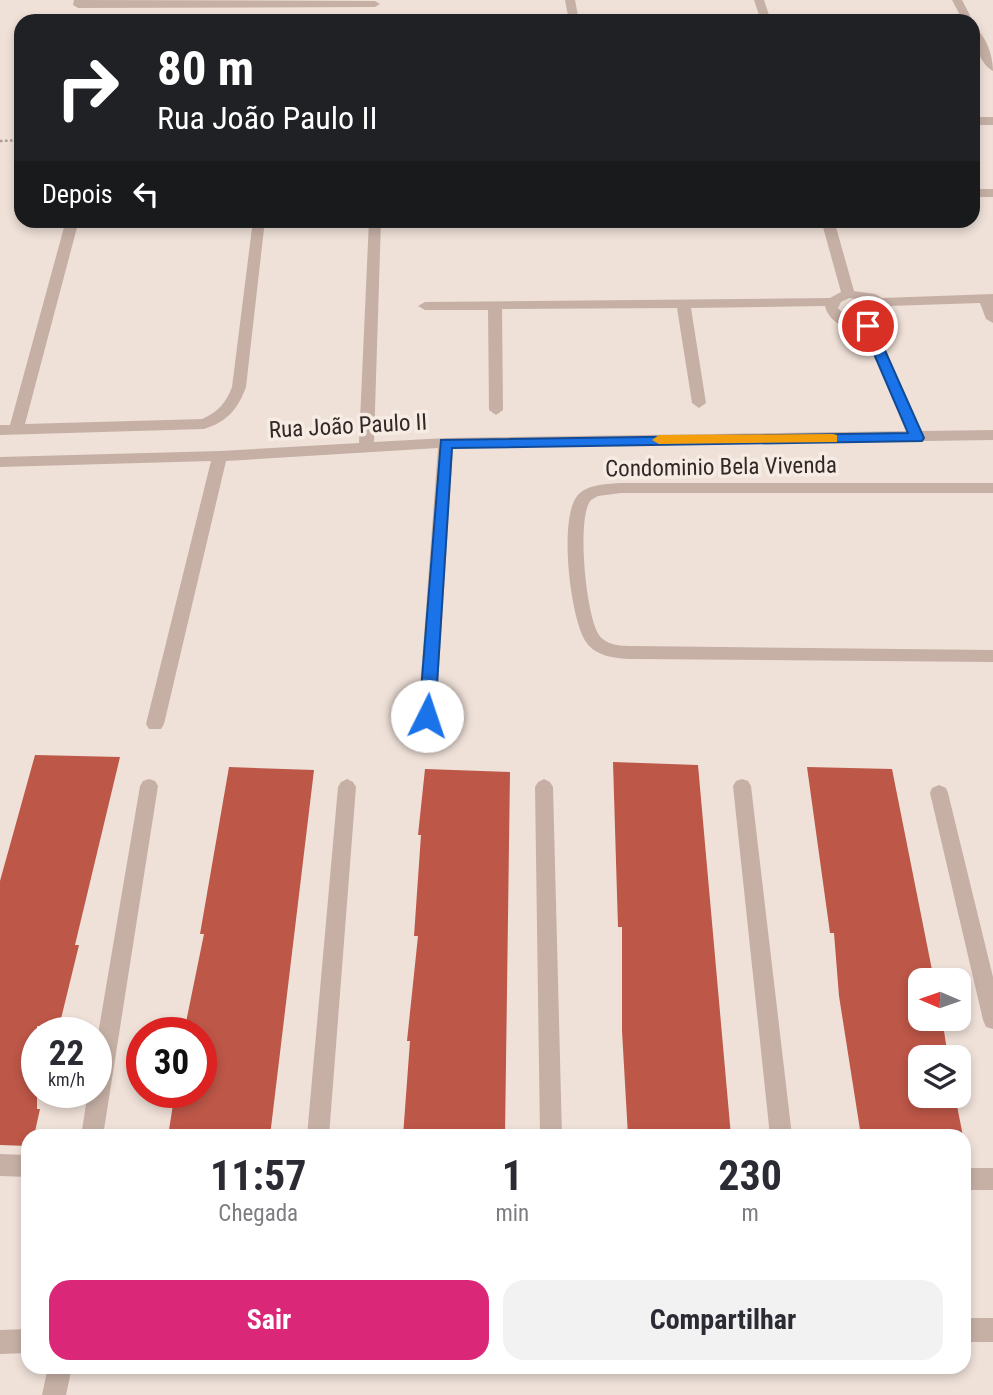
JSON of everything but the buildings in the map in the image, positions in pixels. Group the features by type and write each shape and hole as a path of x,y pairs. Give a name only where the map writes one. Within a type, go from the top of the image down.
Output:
{"street":[{"path":"78,3 375,5"},
{"path":"980,43 993,68"},
{"path":"16,430 71,228"},
{"path":"0,430 204,424 217,419 227,411 239,387 258,228"},
{"path":"366,447 375,228"},
{"path":"829,228 848,294"},
{"path":"425,306 832,302 848,294 871,297 880,302 885,309 884,317 868,326 845,322 831,309 832,302"},
{"path":"880,302 989,299 993,320"},
{"path":"683,303 699,403"},
{"path":"495,306 496,410"},
{"path":"868,326 917,438"},
{"name":"Rua João Paulo II","path":"0,462 220,456 446,443 993,435"},
{"path":"427,716 446,443"},
{"path":"155,724 220,456"},
{"name":"Condominio Bela Vivenda","path":"993,488 621,488 592,492 583,497 577,505 576,517 583,616 588,635 599,646 631,653 993,656"},
{"path":"93,1129 149,786"},
{"path":"742,786 780,1129"},
{"path":"319,1129 347,787"},
{"path":"544,787 551,1129"},
{"path":"939,793 993,1020"},
{"path":"0,1165 21,1166"},
{"path":"971,1179 993,1179"},
{"path":"971,1330 993,1330"},
{"path":"0,1342 21,1342"},
{"path":"54,1395 58,1374"}],"slow traffic":[{"path":"659,440 833,438"}],"route":[{"path":"427,716 446,443 917,438 868,326"}]}
